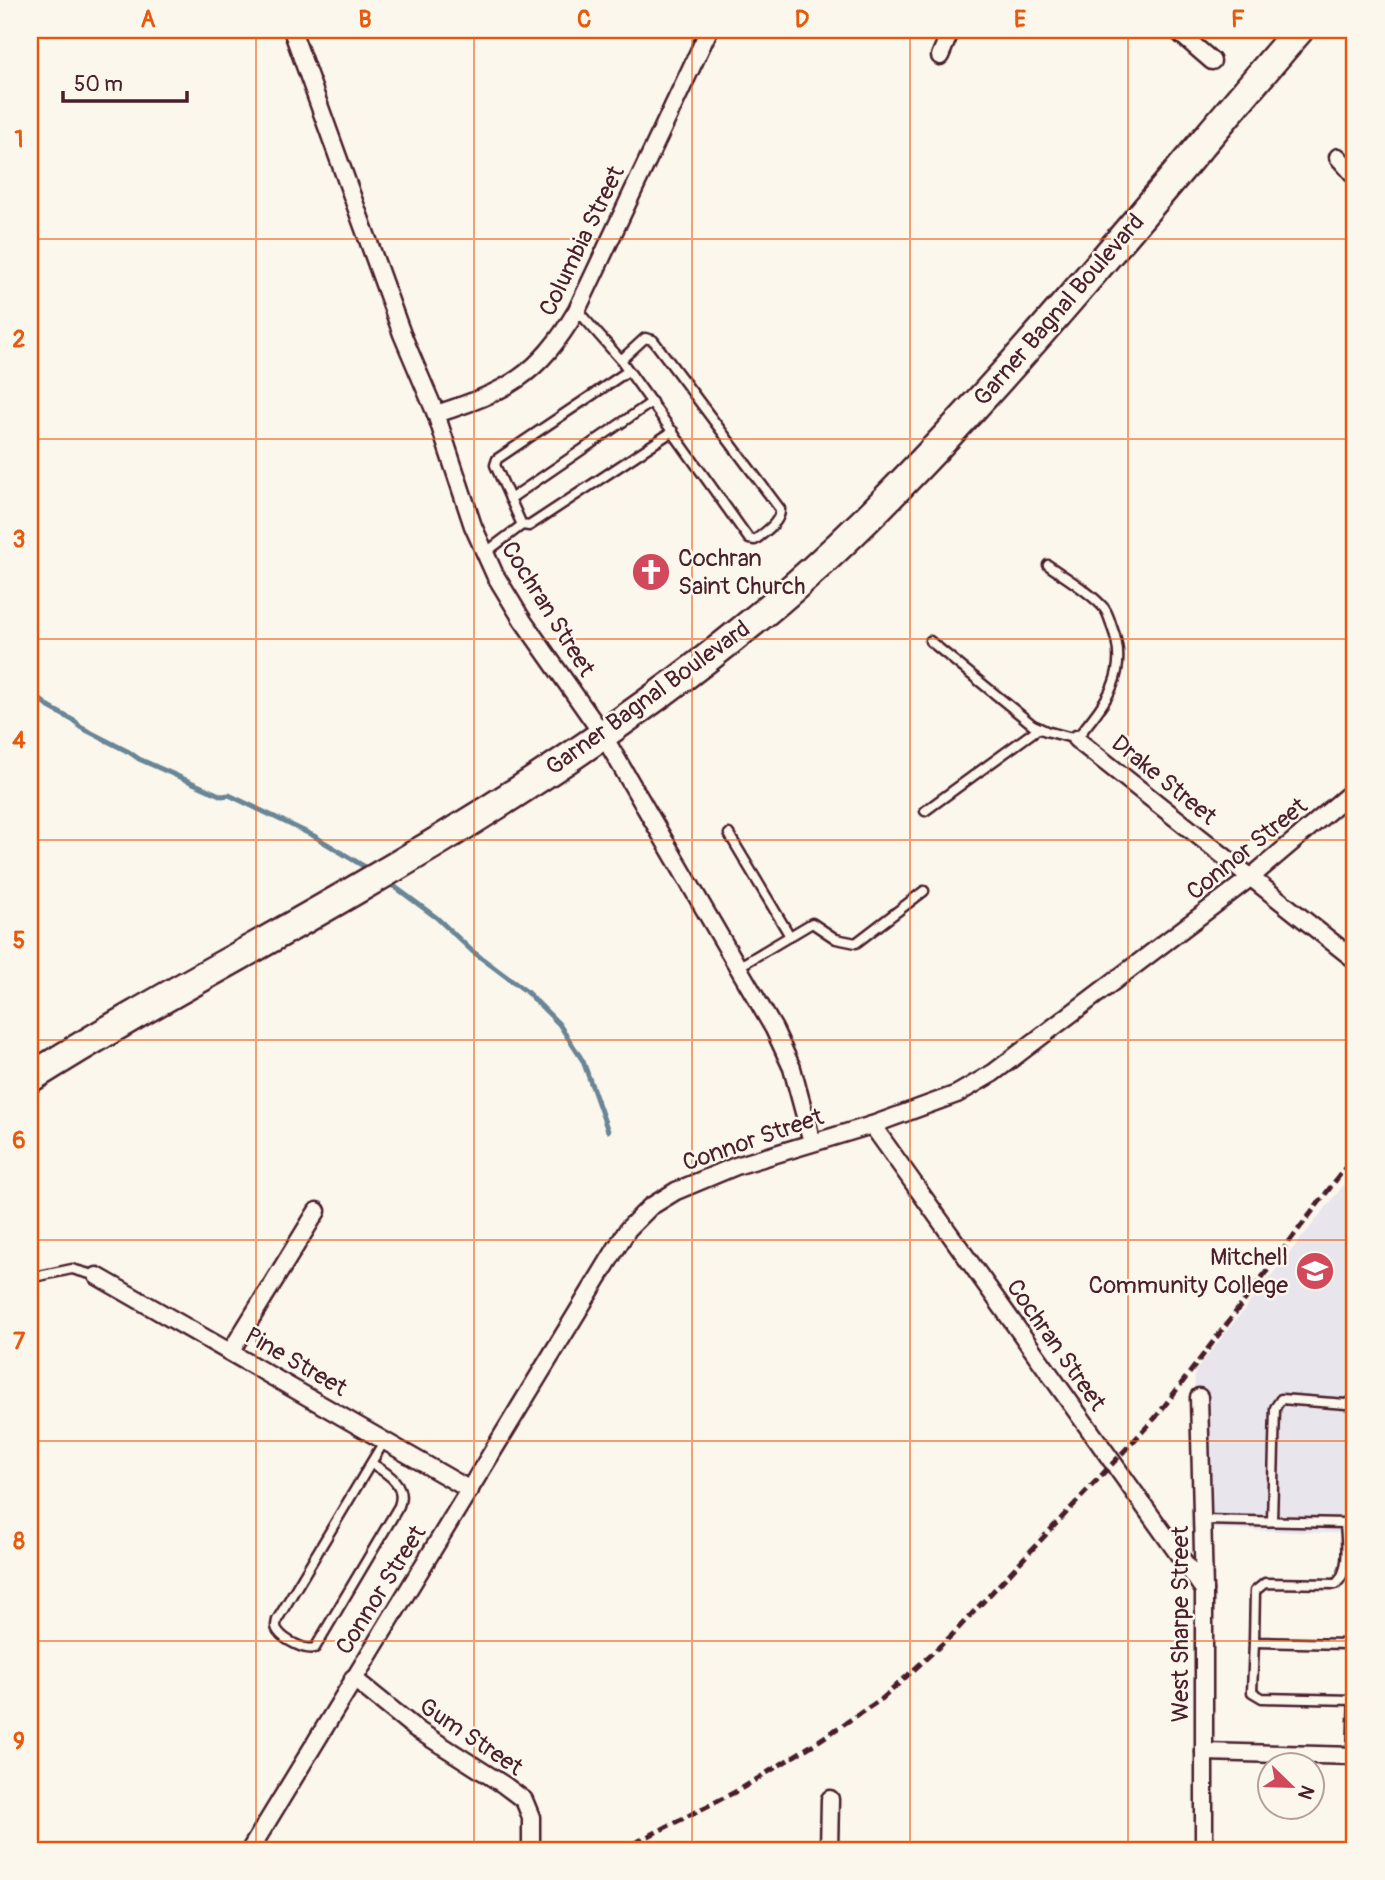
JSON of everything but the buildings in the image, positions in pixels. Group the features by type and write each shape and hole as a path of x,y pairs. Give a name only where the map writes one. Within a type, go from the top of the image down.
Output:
{"highway":[{"name":"Garner Bagnal Boulevard","path":"30,1078 519,791 680,680 754,622 886,500 1033,343 1299,30"}],"street":[{"name":"Cochran Street","path":"292,30 402,334 436,414 485,554 523,621 603,735 774,1029 792,1068 812,1142"},
{"name":"Columbia Street","path":"436,414 507,388 545,358 577,310 709,30"},
{"path":"940,56 951,30"},
{"path":"1176,30 1212,61"},
{"path":"1338,157 1355,176"},
{"name":"Drake Street","path":"1076,738 1355,960"},
{"name":"Connor Street","path":"250,1850 628,1229 650,1208 676,1191 736,1166 872,1125 957,1094 993,1073 1250,878 1355,789"},
{"name":"Cochran Street","path":"872,1125 1204,1590"},
{"path":"231,1351 317,1211"},
{"name":"Pine Street","path":"97,1276 470,1490"},
{"name":"West Sharpe Street","path":"1199,1397 1204,1590 1204,1850"},
{"name":"Gum Street","path":"353,1678 416,1729 504,1784 524,1800 531,1817 531,1850"},
{"path":"1204,1752 1354,1756"},
{"path":"829,1850 830,1799"}],"lane":[{"path":"577,310 621,359 749,539 755,540 763,534 778,519 780,509 653,340 645,338 621,359"},
{"path":"522,525 495,465 497,459 628,372"},
{"path":"510,499 652,402"},
{"path":"485,554 522,525 529,526 673,431"},
{"path":"930,640 1039,728 1076,738 1104,704 1115,685 1117,640 1105,609 1048,565"},
{"path":"925,811 1039,728"},
{"path":"729,834 790,936"},
{"path":"738,967 812,923 836,939 856,943 924,891"},
{"path":"30,1280 72,1269 97,1276"},
{"path":"1272,1521 1275,1408 1281,1399 1346,1404 1355,1399"},
{"path":"372,1462 395,1479 401,1496 399,1506 315,1647 305,1649 280,1634 276,1620 385,1440"},
{"path":"1202,1520 1355,1522"},
{"path":"1345,1523 1344,1577 1336,1584 1265,1583 1255,1591 1252,1692 1262,1698 1354,1700"},
{"path":"1254,1642 1347,1644 1355,1651"},
{"path":"1354,1756 1355,1659"}],"shaded area":[{"name":"Mitchell Community College","path":"1355,1171 1355,1534 1190,1528 1195,1371"}],"waterway":[{"path":"30,691 80,727 139,759 222,796 229,795 314,836 370,870"},
{"path":"387,881 527,992 559,1024 583,1061 608,1131"}],"railway":[{"path":"621,1850 739,1790 817,1742 883,1698 952,1635 1156,1417 1355,1155"}],"place":[{"name":"Cochran Saint Church","path":"651,572"},
{"name":"Mitchell Community College","path":"1315,1271"}]}
